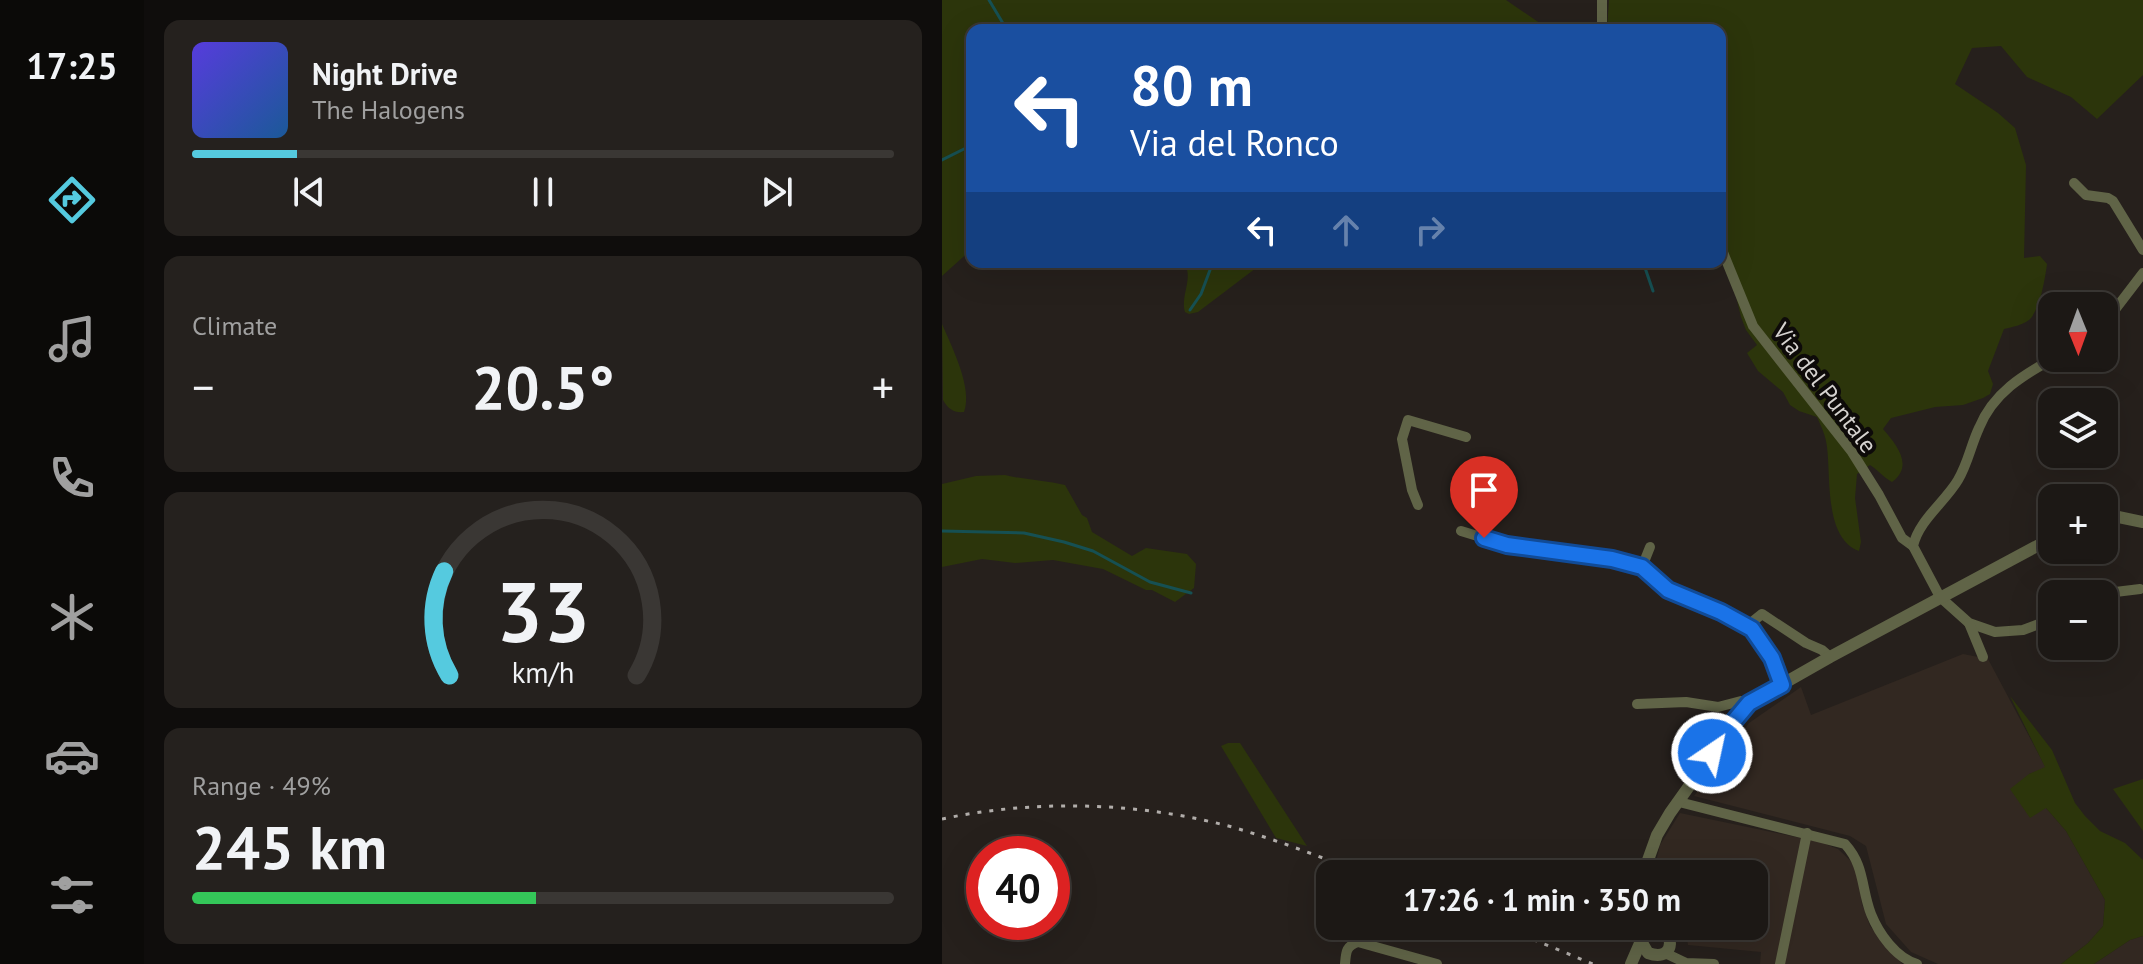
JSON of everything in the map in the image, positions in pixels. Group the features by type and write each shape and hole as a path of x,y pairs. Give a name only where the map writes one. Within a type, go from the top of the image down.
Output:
{"street":[{"path":"1602,0 1602,24"},
{"path":"2074,183 2086,195 2113,201 2143,250"},
{"name":"Via del Puntale","path":"1726,260 1753,326 1852,452 1902,538 1913,546 1940,597"},
{"path":"2118,306 2143,273"},
{"path":"1913,546 1918,530 1958,480 1970,458 1988,408 2009,385 2038,368"},
{"path":"1418,505 1402,439 1408,420 1466,437"},
{"path":"2118,517 2143,522"},
{"path":"1461,531 1507,545 1612,559 1642,567 1668,590 1752,629 1772,658 1782,685"},
{"path":"1648,860 1657,835 1724,733 1749,703 2038,546"},
{"path":"1642,567 1650,547"},
{"path":"2118,592 2140,589"},
{"path":"1940,597 1969,623 1995,632 2023,630 2038,624"},
{"path":"1747,626 1762,614 1830,657"},
{"path":"1969,623 1983,657"},
{"path":"1637,704 1686,702 1718,707 1741,701 1749,703"},
{"path":"1679,802 1845,844 1854,854 1862,872 1871,915 1883,936 1894,950 1917,964"},
{"path":"1779,963 1807,833"},
{"path":"1631,964 1642,940"},
{"path":"1645,940 1644,950 1659,956 1686,963 1714,964"},
{"path":"1345,964 1350,944 1358,942 1437,964"},
{"path":"1638,964 1659,956"}],"shaded area":[{"path":"1963,654 1988,659 2046,768 2029,774 2046,808 2066,831 2105,900 2103,926 2088,943 2061,964 1938,964 1911,952 1886,924 1866,846 1850,836 1694,796 1749,723 1801,687 1811,715"},
{"path":"1680,813 1820,842 1838,849 1854,864 1870,926 1902,964 1760,964 1761,952 1688,945 1687,940 1768,940 1768,860 1656,860 1660,845"},
{"path":"2143,936 2143,964 2094,964 2130,940"}],"green space":[{"path":"942,0 1506,0 1541,24 966,24 966,254 942,276"},
{"path":"1609,0 2143,0 2143,75 2097,119 2071,97 2027,77 2001,46 1972,48 1955,84 2015,128 2026,165 2024,258 2040,256 2047,264 2043,286 2029,320 2004,329 1988,371 1993,384 1990,394 1963,405 1935,407 1891,418 1883,429 1898,449 1902,469 1892,482 1870,465 1857,474 1855,498 1861,542 1859,551 1840,534 1835,521 1826,443 1817,417 1790,405 1783,392 1758,371 1747,353 1757,345 1741,317 1726,253 1726,24 1607,24"},
{"path":"1186,268 1256,268 1198,312 1189,314 1184,306"},
{"path":"942,324 964,380 964,412 952,410 943,400"},
{"path":"1005,475 1065,485 1082,515 1087,518 1092,532 1132,556 1146,548 1187,554 1196,564 1194,588 1175,602 1103,569 1053,560 1015,563 982,559 942,567 942,484 976,476"},
{"path":"2010,696 2052,750 2075,803 2085,816 2100,831 2125,843 2143,860 2143,936 2130,940 2094,964 2061,964 2088,943 2103,926 2105,900 2066,831 2046,808 2030,818 2010,789 2029,774 2045,767"},
{"path":"1240,743 1307,846 1276,838 1221,746"},
{"path":"2143,779 2143,831 2113,789"}],"waterway":[{"path":"989,0 1003,24"},
{"path":"942,160 966,148"},
{"path":"1190,310 1201,294 1211,268"},
{"path":"1645,268 1653,291"},
{"path":"942,531 1024,533 1064,542 1093,551 1150,582 1191,593"}],"railway":[{"path":"942,819 1014,808 1124,808 1161,812 1232,827 1328,860"},
{"path":"1534,940 1593,964"}],"route":[{"path":"1484,538 1507,545 1612,559 1642,567 1668,590 1752,629 1772,658 1782,685 1749,703 1712,753"}]}
